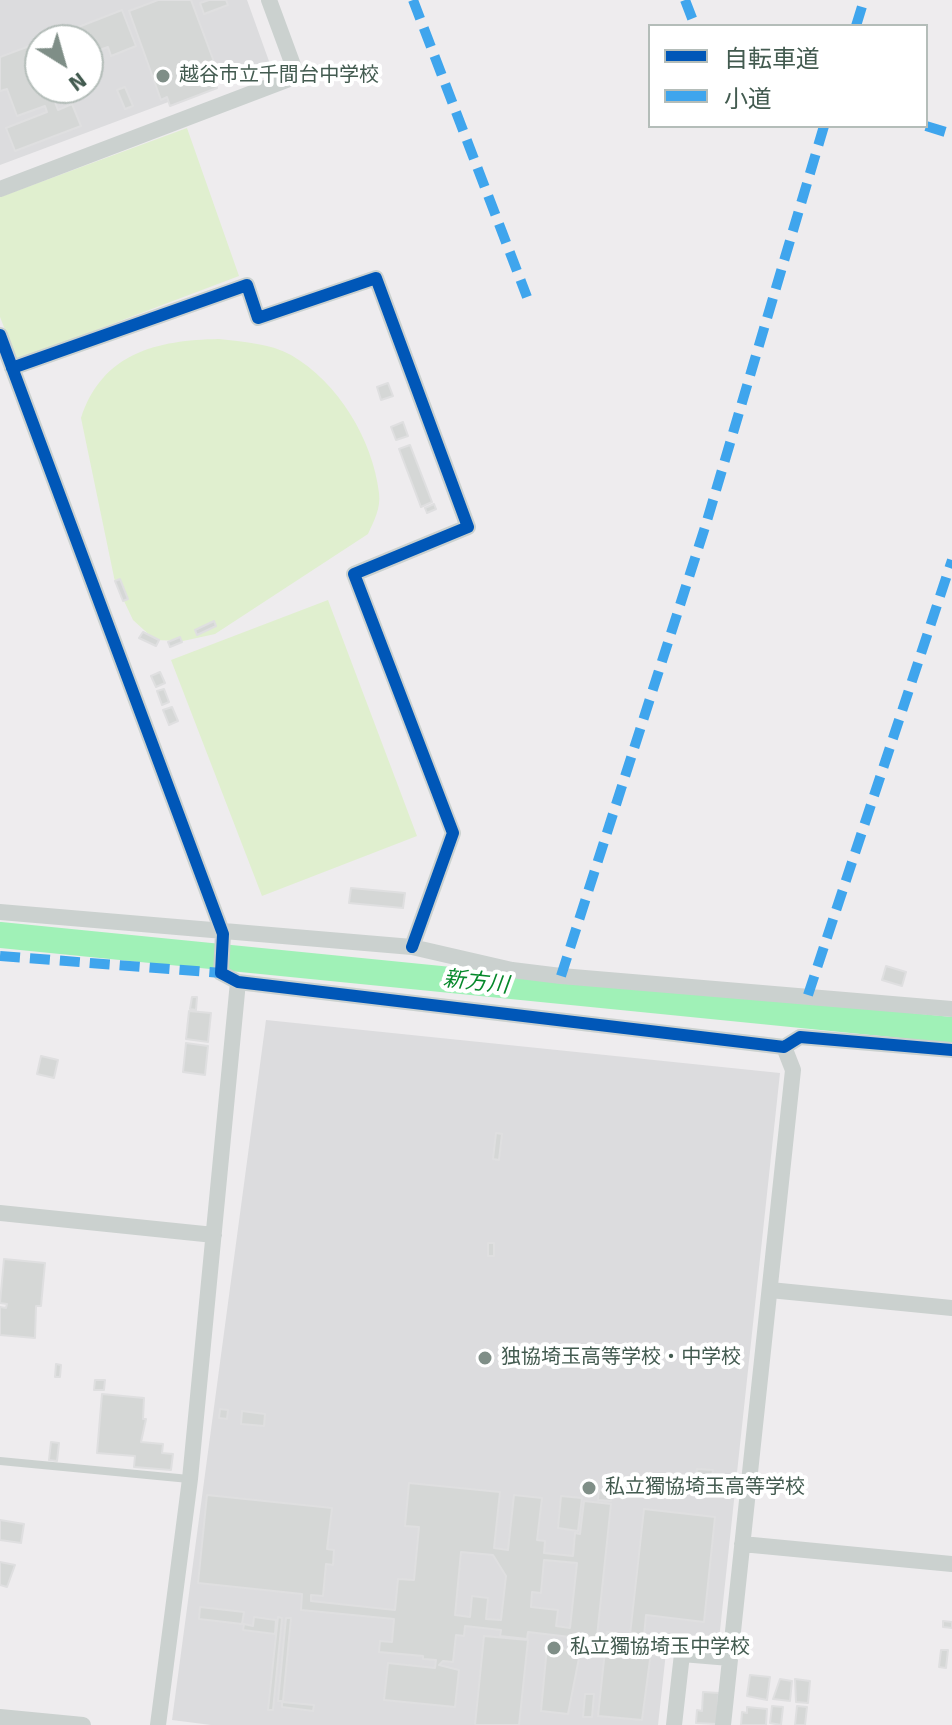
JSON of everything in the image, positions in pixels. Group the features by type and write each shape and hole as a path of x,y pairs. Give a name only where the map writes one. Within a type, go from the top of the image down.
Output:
{"street":[{"path":"0,189 297,76 269,0"},
{"path":"12,368 247,285 258,318 376,278 468,527 354,574 453,833 412,947"},
{"path":"0,335 223,940 221,973 238,982 784,1047 800,1037 952,1050"},
{"path":"0,912 223,940 412,947 512,970 952,1009"},
{"path":"158,1725 190,1479 238,982"},
{"path":"723,1725 793,1070 784,1047"},
{"path":"0,1213 214,1235"},
{"path":"770,1290 952,1308"},
{"path":"742,1544 952,1564"},
{"path":"674,1725 682,1654 730,1658"},
{"path":"0,1717 83,1725"}],"lane":[{"path":"0,1461 190,1479"}],"shaded area":[{"name":"越谷市立千間台中学校","path":"0,0 247,0 270,64 0,165"},
{"name":"独協埼玉高等学校・中学校","path":"266,1020 780,1073 718,1649 667,1643 658,1725 211,1725 172,1720"}],"green space":[{"path":"187,128 239,276 17,360 0,317 0,197"},
{"path":"219,339 283,351 324,380 361,433 375,473 378,509 368,534 215,634 183,641 155,640 133,620 115,582 81,418 90,396 103,378 135,354 174,343"},
{"path":"328,600 417,836 262,896 171,660"}],"building":[{"path":"158,0 191,0 220,78 214,80 217,88 170,106 167,97 161,100 129,11"},
{"path":"226,0 228,5 204,14 200,3"},
{"path":"122,10 136,46 111,56 108,47 104,48 104,24 86,24"},
{"path":"24,48 24,104 56,104 58,110 72,104 81,126 15,151 6,128 47,112 45,106 17,116 7,89 0,91 0,57"},
{"path":"125,87 133,106 125,109 117,90"},
{"path":"388,383 393,396 381,400 377,387"},
{"path":"403,422 408,436 396,440 391,427"},
{"path":"410,445 432,502 421,507 399,449"},
{"path":"434,504 436,509 427,513 425,508"},
{"path":"120,579 128,599 123,601 115,581"},
{"path":"214,621 216,626 197,635 195,630"},
{"path":"143,632 159,640 156,646 139,638"},
{"path":"180,637 182,642 170,647 168,642"},
{"path":"160,672 165,683 156,687 151,676"},
{"path":"164,689 169,702 162,705 157,691"},
{"path":"172,707 178,721 169,725 163,710"},
{"path":"351,888 405,893 403,908 349,903"},
{"path":"886,966 906,972 902,986 882,980"},
{"path":"192,997 197,997 196,1010 190,1009"},
{"path":"189,1011 211,1013 208,1042 186,1039"},
{"path":"186,1043 208,1046 205,1075 183,1072"},
{"path":"41,1056 58,1060 54,1078 37,1074"},
{"path":"496,1133 502,1134 499,1160 493,1159"},
{"path":"488,1243 494,1243 494,1256 488,1256"},
{"path":"4,1259 45,1263 41,1306 36,1306 35,1338 0,1335 0,1307 6,1308 7,1304 0,1303"},
{"path":"56,1364 61,1365 60,1377 55,1377"},
{"path":"95,1380 105,1380 104,1390 94,1390"},
{"path":"102,1394 144,1398 143,1419 146,1419 141,1442 163,1444 162,1453 173,1454 171,1470 134,1467 135,1456 97,1453"},
{"path":"220,1409 228,1410 227,1419 219,1418"},
{"path":"242,1411 265,1414 264,1426 241,1424"},
{"path":"51,1442 59,1443 57,1461 49,1460"},
{"path":"697,1469 713,1470 712,1477 696,1476"},
{"path":"409,1483 500,1492 494,1548 508,1550 514,1495 542,1498 537,1540 545,1541 544,1553 573,1556 575,1533 580,1534 584,1501 611,1504 596,1646 575,1644 574,1657 579,1658 568,1714 541,1711 547,1647 569,1650 570,1637 528,1632 527,1639 500,1636 501,1630 465,1626 464,1636 456,1635 453,1662 443,1661 439,1665 459,1670 455,1707 384,1700 388,1663 435,1668 436,1660 379,1652 380,1641 392,1642 394,1619 301,1610 302,1594 198,1583 207,1495 332,1508 327,1549 334,1550 333,1565 326,1564 323,1596 311,1595 311,1601 395,1610 398,1579 414,1580 419,1527 405,1526","holes":["461,1552 493,1555 506,1576 501,1620 486,1619 488,1598 472,1596 470,1617 455,1615","544,1560 577,1563 570,1628 556,1626 558,1610 531,1607 532,1592 541,1593"]},
{"path":"599,1490 612,1491 611,1501 598,1500"},
{"path":"561,1496 582,1498 578,1531 558,1528"},
{"path":"644,1509 715,1517 704,1622 646,1615 644,1636 653,1637 642,1720 598,1716 607,1632 630,1635"},
{"path":"0,1520 24,1524 21,1543 0,1540"},
{"path":"0,1562 15,1565 7,1587 0,1585"},
{"path":"200,1607 244,1612 242,1624 199,1619"},
{"path":"254,1617 276,1620 275,1634 243,1630 244,1624 253,1626"},
{"path":"278,1617 282,1618 273,1710 268,1710"},
{"path":"286,1618 291,1618 283,1701 278,1701"},
{"path":"943,1621 952,1622 952,1628 943,1627"},
{"path":"484,1636 528,1640 519,1725 475,1725"},
{"path":"941,1650 948,1650 946,1668 939,1667"},
{"path":"750,1675 770,1677 767,1700 747,1696"},
{"path":"780,1679 792,1681 790,1701 773,1699"},
{"path":"795,1679 810,1681 808,1703 796,1702"},
{"path":"703,1692 719,1693 717,1724 696,1723 697,1710 702,1711"},
{"path":"585,1694 594,1694 592,1717 583,1717"},
{"path":"282,1702 314,1705 313,1711 282,1707"},
{"path":"772,1706 783,1707 781,1725 770,1723"},
{"path":"797,1706 807,1707 805,1725 795,1725"},
{"path":"747,1707 767,1709 766,1725 741,1725 742,1712 747,1713"}],"waterway":[{"name":"新方川","path":"0,935 952,1030"}],"marked path":[{"path":"413,0 527,297"},
{"path":"685,0 694,24"},
{"path":"857,24 864,0"},
{"path":"928,127 952,134"},
{"path":"561,976 706,524 823,128"},
{"path":"808,995 952,560"},
{"path":"0,956 221,973"}],"cycle path":[{"path":"12,368 247,285 258,318 376,278 468,527 354,574 453,833 412,947"},
{"path":"0,335 223,934 221,973 238,982 784,1047 800,1037 952,1050"}],"place":[{"name":"越谷市立千間台中学校","path":"163,76"},
{"name":"独協埼玉高等学校・中学校","path":"485,1358"},
{"name":"私立獨協埼玉高等学校","path":"589,1488"},
{"name":"私立獨協埼玉中学校","path":"554,1648"}]}
